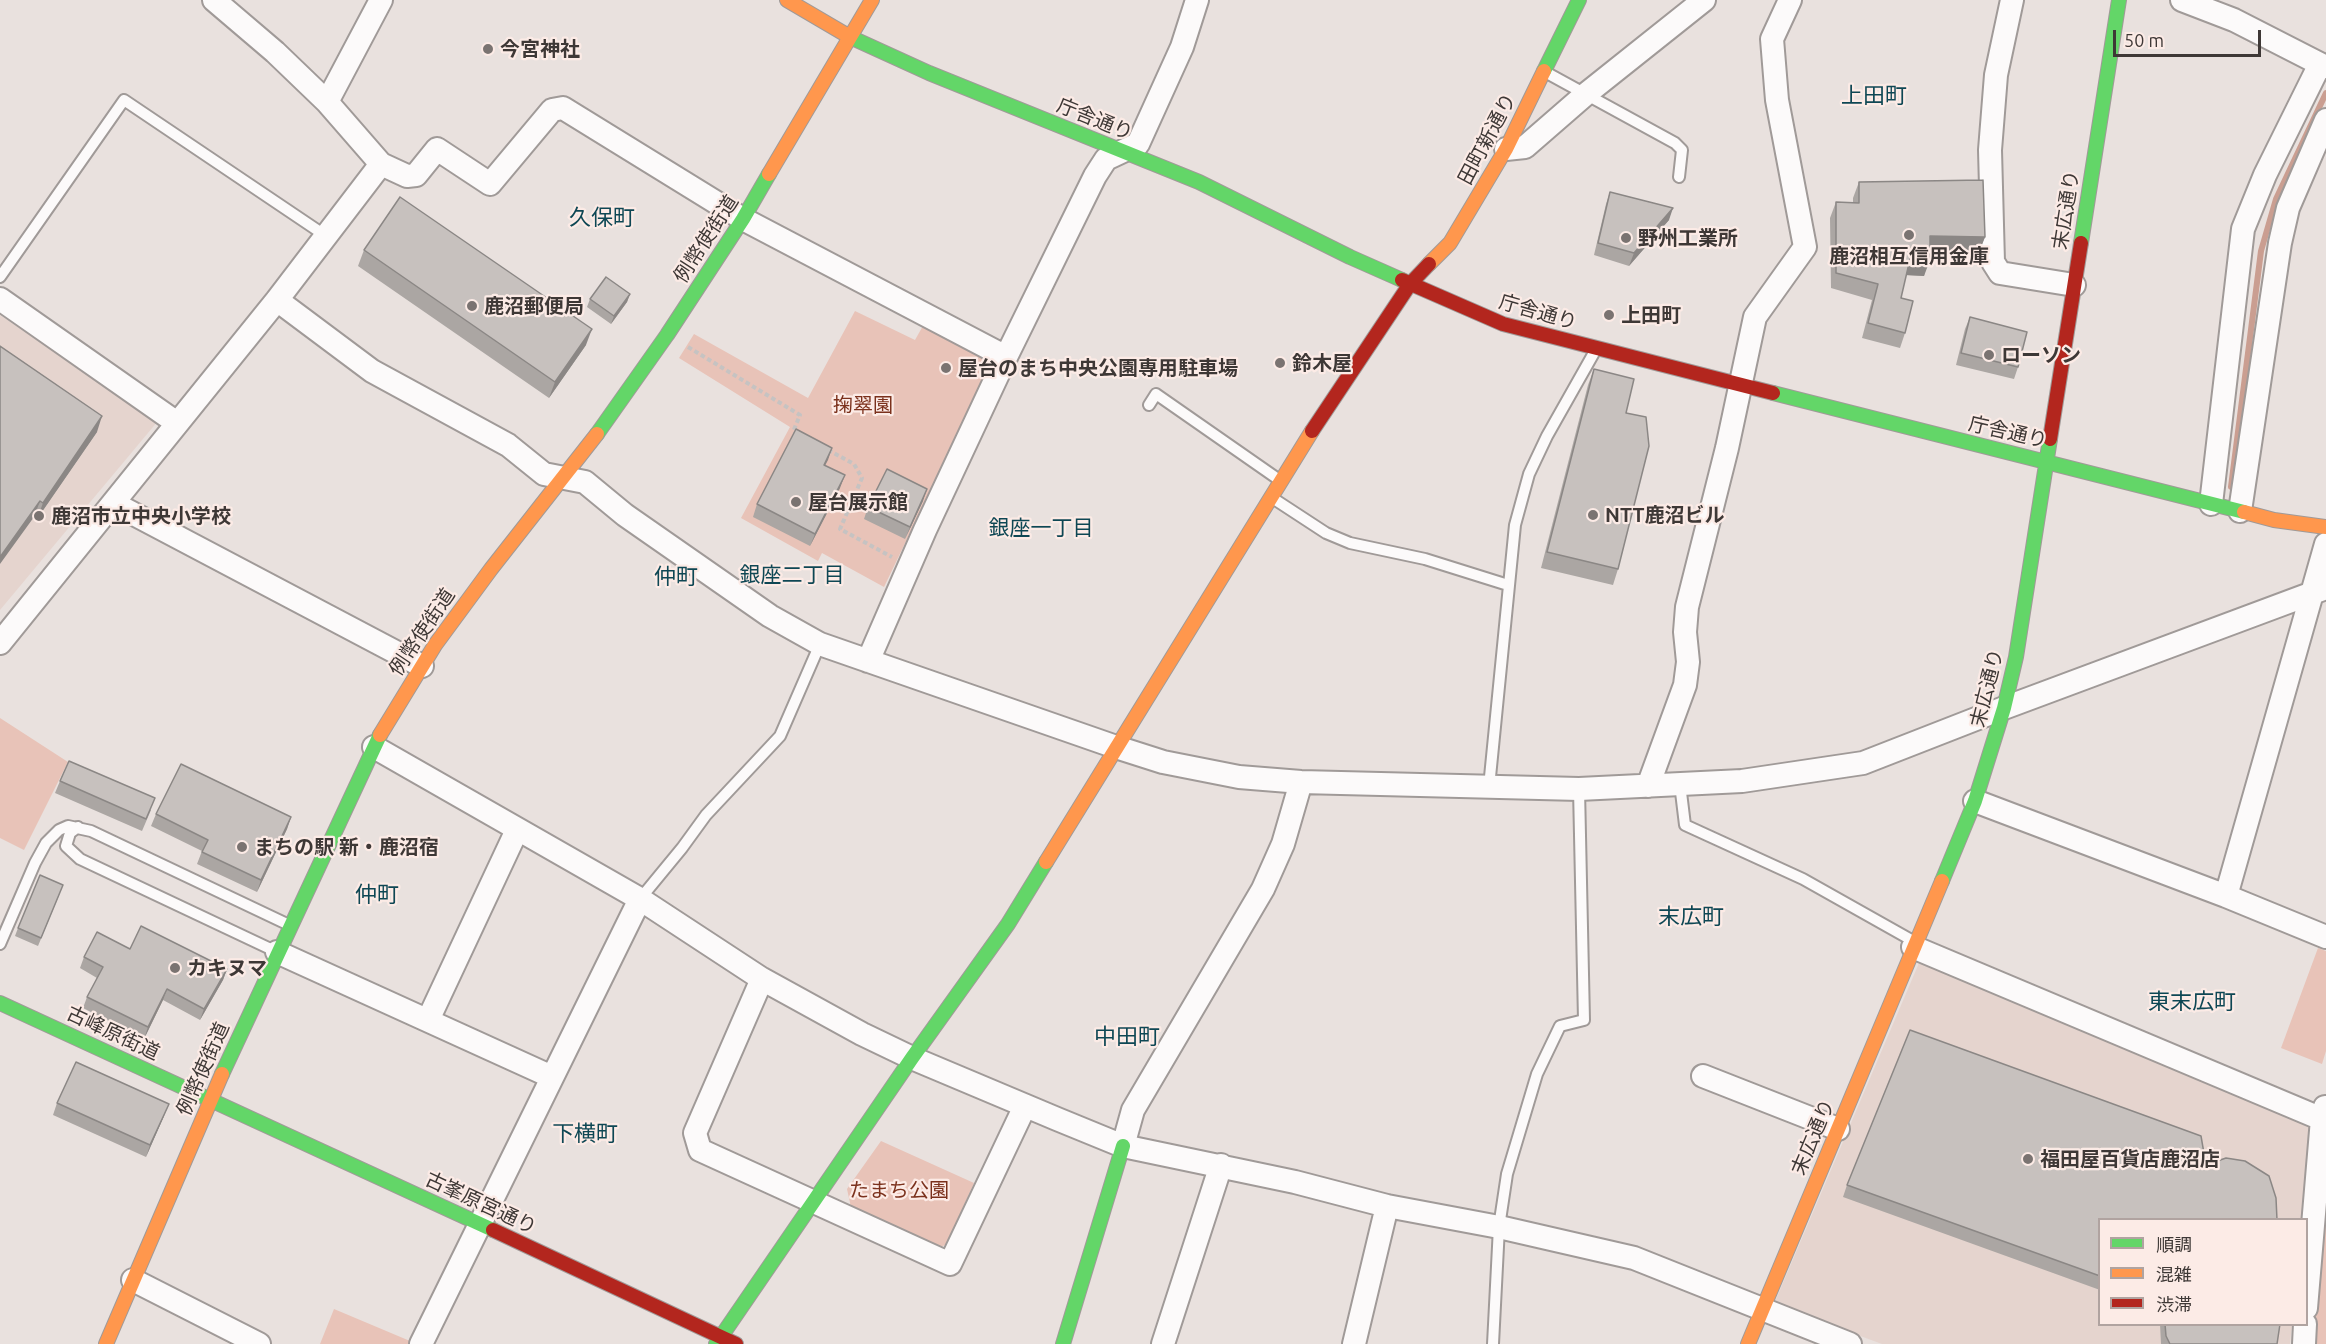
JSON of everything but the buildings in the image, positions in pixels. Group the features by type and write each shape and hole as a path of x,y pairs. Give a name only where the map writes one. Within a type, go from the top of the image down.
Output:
{"main road":[{"name":"庁舎通り","path":"787,0 850,37 929,73 1200,182 1410,284 1503,324 2274,520 2326,527"},
{"name":"例幣使街道","path":"106,1344 210,1099 374,747 422,666 491,569 633,385 667,335 743,219 872,0"},
{"name":"田町新通り","path":"718,1341 912,1058 1008,924 1333,396 1410,284 1450,243 1506,149 1579,0"},
{"name":"末広通り","path":"1748,1344 1975,801 2004,708 2016,657 2119,0"},
{"name":"古峰原街道","path":"0,1003 210,1099"},
{"name":"古峯原宮通り","path":"210,1099 479,1224 718,1341 736,1344"},
{"path":"1063,1344 1123,1146"}],"street":[{"path":"214,0 275,52 327,102 381,164 407,176 416,175 437,149 490,184 552,110 563,108 743,219 1006,357"},
{"path":"327,102 381,0"},
{"path":"868,661 909,566 1006,357 1095,176 1106,159 1138,144 1182,46 1197,0"},
{"path":"1506,149 1525,147 1586,94 1704,0"},
{"path":"1648,786 1685,685 1688,662 1685,632 1687,607 1715,500 1755,317 1805,247 1777,100 1772,39 1790,0"},
{"path":"2012,0 1996,75 1990,150 1993,261 2000,273 2074,285"},
{"path":"2182,0 2234,20 2323,66 2265,175 2243,229 2211,504"},
{"path":"2240,511 2280,243 2288,208 2326,120"},
{"path":"0,643 277,300 381,164"},
{"path":"0,299 177,423"},
{"path":"277,300 372,371 508,445 544,474 585,482 625,515 761,609 820,644 1163,762 1239,777 1301,782 1579,789 1742,781 1863,763 2319,591"},
{"path":"113,503 422,666"},
{"path":"2226,896 2319,591 2326,544"},
{"path":"374,747 640,898 762,980 862,1034 912,1058 1123,1146 1221,1165 1387,1206 1499,1227 1634,1258 1850,1344"},
{"path":"1123,1146 1132,1110 1263,889 1283,844 1301,782"},
{"path":"1975,801 2226,896 2326,937"},
{"path":"428,1020 517,830"},
{"path":"422,1344 640,898"},
{"path":"1914,944 2324,1112 2308,1296"},
{"path":"277,952 552,1077"},
{"path":"762,980 695,1133 700,1150 950,1264 1025,1106"},
{"path":"1703,1076 1838,1129"},
{"path":"1163,1344 1221,1165"},
{"path":"1354,1344 1387,1206"},
{"path":"133,1280 259,1344"},
{"path":"2304,1344 2305,1326"}],"lane":[{"path":"1544,71 1682,150 1679,177"},
{"path":"0,277 124,100 326,236"},
{"path":"1489,787 1515,525 1529,474 1547,436 1596,348"},
{"path":"1149,405 1156,394 1281,481"},
{"path":"1271,497 1326,533 1350,543 1425,559 1508,585"},
{"path":"640,898 706,815 780,736 820,644"},
{"path":"1680,784 1685,825 1803,879 1914,944"},
{"path":"1493,1344 1499,1227 1507,1174 1537,1074 1560,1026 1584,1020 1579,789"},
{"path":"0,944 35,863 51,836 68,826 91,831 290,926"},
{"path":"78,827 70,832 66,846 80,860 277,952"}],"path":[{"path":"667,335 800,415 793,432 803,437"},
{"path":"823,448 854,464 862,478 840,529 909,566"}],"shaded area":[{"name":"鹿沼市立中央小学校","path":"0,315 158,421 0,610"},
{"path":"1919,963 2314,1124 2304,1218 2098,1218 2098,1326 2292,1326 2290,1344 1882,1344 1774,1304"}],"green space":[{"name":"掬翠園","path":"855,311 915,340 924,324 993,360 884,587 822,553 818,561 741,518 790,427 679,358 694,334 808,398"},
{"path":"0,718 68,762 24,850 0,838"},
{"path":"2318,948 2326,951 2326,1051 2322,1064 2281,1048"},
{"name":"たまち公園","path":"881,1141 974,1183 946,1245 935,1248 852,1212 847,1189"},
{"path":"2326,1158 2326,1344 2310,1344"},
{"path":"334,1309 410,1341 409,1344 320,1344"}],"waterway":[{"path":"2231,487 2261,251 2276,199 2326,93"}],"traffic: fast":[{"path":"1544,71 1579,0"},
{"path":"2081,243 2119,0"},
{"path":"850,37 929,73 1199,182 1350,257 1402,280"},
{"path":"597,434 667,335 743,219 769,174"},
{"path":"1773,393 2244,512"},
{"path":"1942,881 1975,801 2004,708 2016,657 2050,439"},
{"path":"222,1074 380,735"},
{"path":"716,1344 912,1058 1008,924 1046,862"},
{"path":"0,1003 493,1230"},
{"path":"1063,1344 1123,1146"}],"traffic: slow":[{"path":"787,0 850,37"},
{"path":"769,174 872,0"},
{"path":"1429,264 1450,243 1506,149 1544,71"},
{"path":"1046,862 1312,431"},
{"path":"380,735 435,645 491,569 597,434"},
{"path":"2244,512 2274,520 2326,527"},
{"path":"1748,1344 1942,881"},
{"path":"106,1344 222,1074"}],"traffic: jam":[{"path":"2050,439 2081,243"},
{"path":"1312,431 1410,284 1429,264"},
{"path":"1402,280 1503,324 1773,393"},
{"path":"493,1230 736,1344"}],"place":[{"name":"今宮神社","path":"488,49"},
{"name":"鹿沼相互信用金庫","path":"1909,235"},
{"name":"野州工業所","path":"1626,238"},
{"name":"鹿沼郵便局","path":"472,306"},
{"name":"上田町","path":"1609,315"},
{"name":"ローソン","path":"1989,355"},
{"name":"鈴木屋","path":"1280,363"},
{"name":"屋台のまち中央公園専用駐車場","path":"946,368"},
{"name":"屋台展示館","path":"796,502"},
{"name":"NTT鹿沼ビル","path":"1593,515"},
{"name":"鹿沼市立中央小学校","path":"39,516"},
{"name":"まちの駅 新・鹿沼宿","path":"242,847"},
{"name":"カキヌマ","path":"175,968"},
{"name":"福田屋百貨店鹿沼店","path":"2028,1159"}],"district":[{"name":"上田町","path":"1874,96"},
{"name":"久保町","path":"602,218"},
{"name":"銀座一丁目","path":"1041,528"},
{"name":"銀座二丁目","path":"792,575"},
{"name":"仲町","path":"676,577"},
{"name":"仲町","path":"377,895"},
{"name":"末広町","path":"1691,917"},
{"name":"東末広町","path":"2192,1002"},
{"name":"中田町","path":"1127,1037"},
{"name":"下横町","path":"585,1134"}]}
